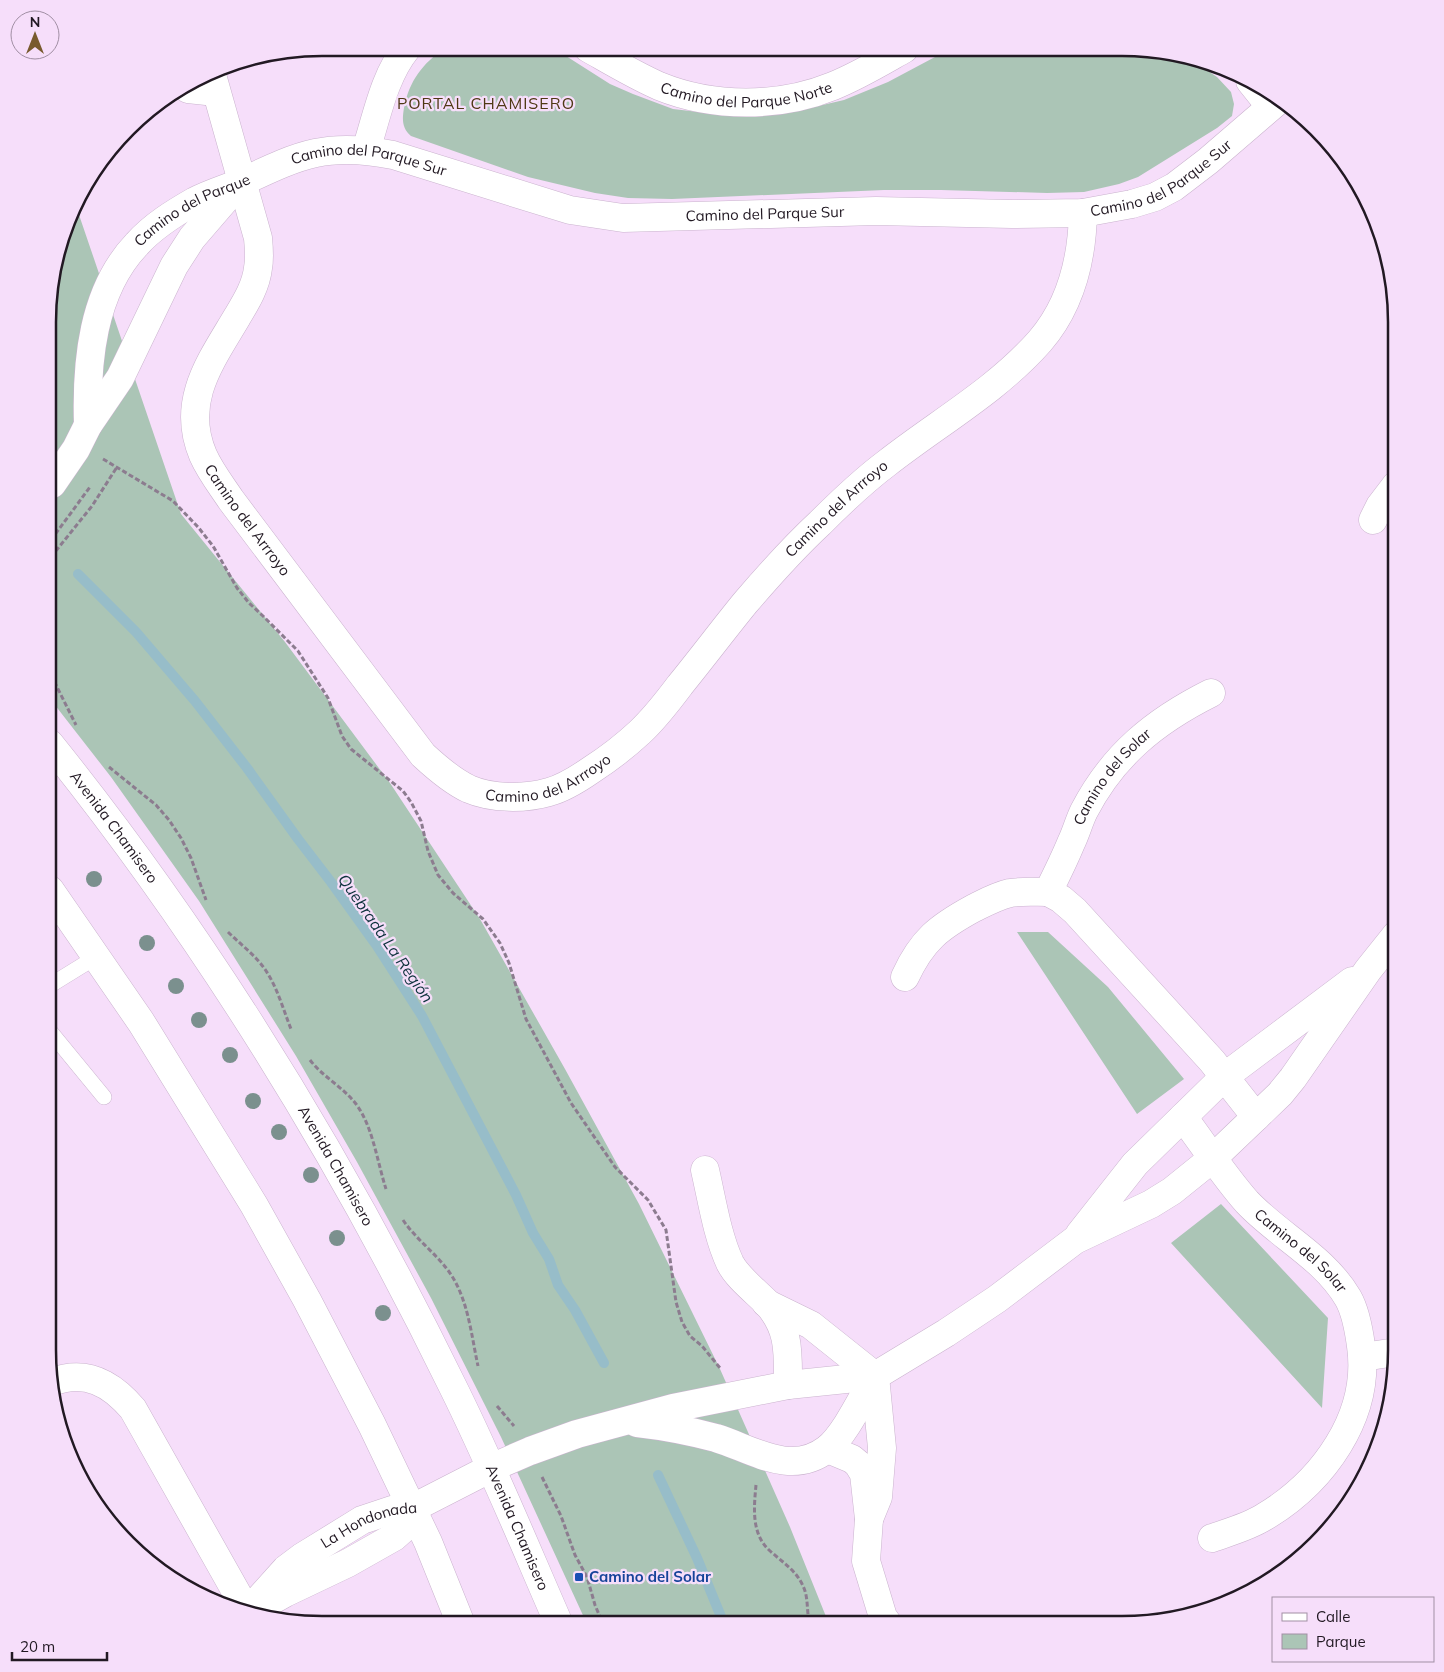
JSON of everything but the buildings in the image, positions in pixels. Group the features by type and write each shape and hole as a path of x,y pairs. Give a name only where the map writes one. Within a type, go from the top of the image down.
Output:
{"street":[{"path":"366,150 385,90 394,67 402,56"},
{"name":"Camino del Parque Norte","path":"603,56 660,86 683,94 709,100 762,102 786,100 809,94 850,79 891,56"},
{"path":"199,87 214,84"},
{"name":"Camino del Arrroyo","path":"214,84 258,238 260,255 253,286 243,307 207,367 198,392 195,412 202,454 211,472 226,493 424,755 438,769 471,790 490,794 510,796 550,792 578,779 609,758 635,736 670,697 780,563 818,524 887,463 999,380 1040,341 1055,321 1074,277 1080,252 1083,213"},
{"name":"Camino del Parque Sur","path":"241,182 270,168 307,155 331,150 366,150 400,157 570,210 623,218 876,211 1012,214 1083,213 1132,204 1155,197 1174,187 1208,162 1274,104"},
{"name":"Camino del Parque","path":"88,425 90,357 100,309 116,271 137,243 151,230 197,200 241,182"},
{"name":"Camino del Parque","path":"56,478 76,449 88,425 120,378 174,266 192,238 241,182"},
{"path":"1373,520 1388,496"},
{"name":"Camino del Solar","path":"1048,892 1084,812 1113,766 1143,736 1161,722 1211,693"},
{"name":"Avenida Chamisero","path":"56,751 96,801 183,921 229,989 306,1113 417,1314 491,1468 556,1616"},
{"path":"905,977 913,960 924,944 949,921 1008,893 1048,892 1061,899 1075,911 1212,1061 1256,1117"},
{"path":"56,899 141,1022 254,1205 316,1317 372,1425 413,1508 458,1616"},
{"path":"413,1508 491,1468 577,1434 673,1408 736,1395 788,1385 875,1376 946,1333 997,1299 1075,1240 1151,1204 1172,1191 1213,1158 1280,1094 1368,970 1388,946"},
{"path":"1075,1240 1135,1164 1224,1078 1368,970"},
{"name":"Camino del Solar","path":"1183,1117 1248,1202 1334,1278 1349,1300 1359,1331 1362,1357 1361,1388 1354,1412 1344,1436 1330,1458 1310,1481 1287,1502 1264,1517 1212,1538"},
{"path":"705,1170 718,1225 730,1264 766,1303 781,1324 786,1338 788,1385"},
{"path":"766,1303 811,1325 875,1376 882,1448 878,1497 870,1519"},
{"path":"1362,1357 1388,1353"},
{"name":"La Hondonada","path":"59,1380 72,1376 87,1377 100,1382 123,1398 133,1409 245,1604"},
{"path":"625,1421 672,1427 717,1439 752,1451 771,1460 796,1461 816,1456 828,1449 835,1441 875,1376"},
{"path":"828,1449 852,1459 858,1464 864,1474 870,1519 866,1561 882,1616"},
{"name":"La Hondonada","path":"258,1608 348,1564 394,1537 403,1529 413,1508"}],"lane":[{"path":"56,982 96,957"},
{"path":"56,1039 104,1097"}],"path":[{"path":"106,461 173,501 198,527 213,546 237,588 249,604 298,651 328,698 342,736 351,749 403,791 411,802 421,821 428,852 438,874 452,893 483,919 500,943 509,963 526,1019 571,1103 615,1167 648,1200 666,1230 676,1302 682,1322 690,1336 702,1346 718,1365 736,1395"},
{"path":"56,551 92,506 117,467"},
{"path":"752,1451 756,1482 754,1517 759,1535 768,1549 791,1568 799,1578 807,1597 809,1616"}],"green space":[{"path":"435,56 566,56 610,84 673,109 733,116 773,115 844,100 888,82 937,56 1121,56 1173,61 1206,70 1217,77 1231,92 1234,104 1232,116 1217,128 1138,177 1119,184 1084,192 884,190 672,199 628,198 595,193 528,177 411,136 404,127 403,120 406,98 418,73"},
{"path":"79,216 181,514 285,642 390,783 480,919 639,1204 720,1369 790,1527 826,1616 583,1616 501,1437 431,1298 357,1162 296,1056 199,901 111,777 56,706 56,323 61,271 70,237"},
{"path":"1017,932 1048,932 1108,987 1184,1079 1137,1114"},
{"path":"1221,1204 1328,1318 1322,1408 1171,1243"}],"waterway":[{"name":"Quebrada La Región","path":"78,574 136,632 195,701 247,768 377,946 422,1016 516,1195 533,1233 549,1259 558,1285 575,1310 604,1363"},
{"name":"Quebrada La Región","path":"658,1475 697,1558 721,1616"}],"place":[{"name":"Camino del Solar","path":"579,1577"}],"district":[{"name":"PORTAL CHAMISERO","path":"486,103"}]}
